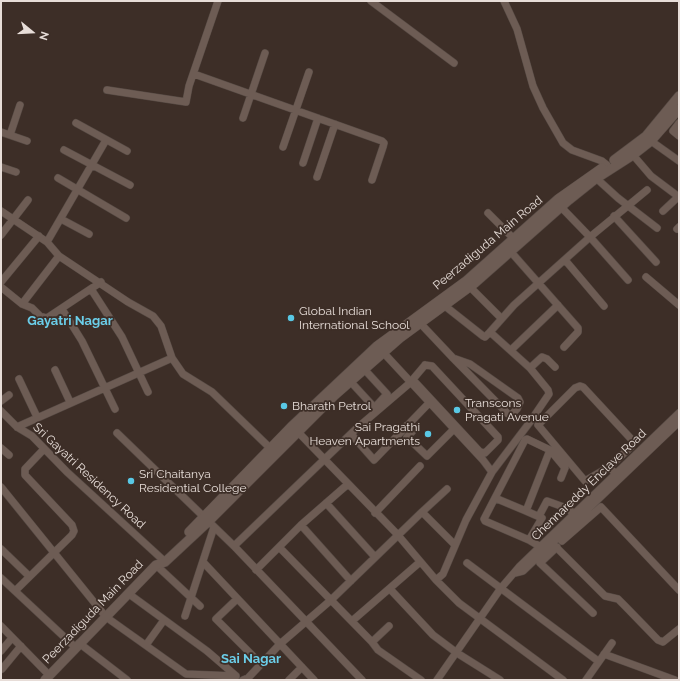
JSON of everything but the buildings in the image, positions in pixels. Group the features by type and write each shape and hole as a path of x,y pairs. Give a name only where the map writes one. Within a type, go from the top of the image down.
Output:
{"street":[{"path":"107,90 186,102 189,86 218,1"},
{"path":"371,1 454,63"},
{"path":"504,1 517,29 533,86 543,108 563,144 572,150 602,161 609,166"},
{"path":"243,118 265,53"},
{"path":"283,147 309,72"},
{"path":"194,74 382,141 384,143 372,180"},
{"name":"Peerzadiguda Main Road","path":"47,678 77,645 159,563 165,562 209,522 260,464 364,369 380,349 420,324 470,287 561,207 646,136 679,96"},
{"path":"10,135 20,105"},
{"name":"Peerzadiguda Main Road","path":"260,464 270,448 292,426 380,349 466,281 574,186 609,166 634,155 651,141 679,109"},
{"path":"303,163 318,118"},
{"path":"76,123 126,151"},
{"path":"679,123 673,131 679,136"},
{"path":"317,177 335,124"},
{"path":"1,132 28,141"},
{"path":"48,242 106,140"},
{"path":"651,141 679,161"},
{"path":"64,150 130,185"},
{"path":"634,155 651,176 678,197 663,211"},
{"path":"1,167 16,172"},
{"path":"58,178 126,218"},
{"path":"596,178 657,228"},
{"path":"445,306 485,337 501,318 539,282 566,260 614,216 647,190"},
{"path":"1,235 28,200"},
{"path":"561,207 628,280"},
{"path":"1,211 48,242 59,256 157,320 165,334 172,358 183,374 212,392 270,448"},
{"path":"488,213 514,239"},
{"path":"614,216 656,262"},
{"path":"61,219 89,234"},
{"path":"1,282 39,236"},
{"path":"511,252 539,282 578,330 564,347"},
{"path":"22,304 59,256"},
{"path":"566,260 604,306"},
{"path":"646,277 679,305"},
{"path":"1,287 22,304 32,308 43,318 47,318 100,282"},
{"path":"470,287 501,318"},
{"path":"91,289 122,337 138,374 148,392"},
{"path":"511,350 558,305"},
{"path":"62,309 82,341 115,409"},
{"path":"420,324 453,358 508,414 511,415 520,402 518,398 470,364 453,358"},
{"path":"436,580 443,574 454,544 492,472 549,394 548,390 530,368 490,332"},
{"path":"234,546 351,434 412,380 425,365 432,366 498,438 498,440 485,453 480,452 414,381 412,380 380,349"},
{"path":"530,368 542,357 547,359 555,367"},
{"path":"17,426 104,386 138,374 172,358"},
{"path":"350,381 373,406 377,405 387,394 364,369"},
{"path":"55,370 70,402"},
{"path":"19,379 37,417"},
{"path":"412,380 492,472"},
{"path":"580,386 583,387 633,441 632,446 609,467 585,481 538,425 575,388 580,386"},
{"path":"1,401 9,395"},
{"path":"351,434 374,460 430,402"},
{"name":"Sri Gayatri Residency Road","path":"1,411 17,426 32,436 200,606"},
{"name":"Chennareddy Enclave Road","path":"618,476 679,413"},
{"name":"Chennareddy Enclave Road","path":"438,680 502,588 515,573 523,570 543,548 552,543 618,476 679,422"},
{"path":"406,426 412,432 407,438 426,456 454,429"},
{"path":"297,431 396,534 459,604 564,680"},
{"path":"117,433 234,546 362,680"},
{"path":"543,548 529,540 484,520 525,440 527,439 550,450 565,468 561,478"},
{"path":"1,448 9,455"},
{"path":"15,591 72,535 74,528 25,475 25,469 44,449"},
{"path":"526,511 550,450"},
{"path":"376,513 420,466"},
{"path":"609,467 618,476"},
{"path":"256,570 301,525 348,484"},
{"path":"1,487 106,617 186,674 240,679 248,678 280,644 331,600 396,534 447,489"},
{"name":"Chennareddy Enclave Road","path":"558,537 574,515 596,497"},
{"path":"495,498 539,516 543,520 529,540"},
{"path":"539,516 547,501 570,509 574,515"},
{"path":"326,503 375,557"},
{"path":"558,537 601,507 679,590"},
{"path":"422,512 454,544"},
{"path":"185,616 203,562 209,522"},
{"path":"301,525 351,581"},
{"path":"593,613 540,563 552,543 605,596 618,600 658,640 663,642 679,628"},
{"path":"279,547 352,621 378,650 421,680"},
{"path":"1,549 29,576"},
{"path":"203,562 314,680"},
{"path":"352,621 420,562"},
{"path":"466,563 502,588 598,661"},
{"path":"1,578 77,645 126,680"},
{"path":"390,589 434,635 457,653 500,680"},
{"path":"129,594 207,652 240,679"},
{"path":"238,599 216,619 261,664"},
{"path":"146,645 164,620"},
{"path":"1,626 21,646 47,678"},
{"path":"372,642 389,626"},
{"path":"1,651 12,638"},
{"path":"586,680 612,643"},
{"path":"2,668 21,646"},
{"path":"604,654 675,680"},
{"path":"289,680 302,667"}],"place":[{"name":"Global Indian International School","path":"291,318"},
{"name":"Bharath Petrol","path":"284,406"},
{"name":"Transcons Pragati Avenue","path":"457,410"},
{"name":"Sai Pragathi Heaven Apartments","path":"428,434"},
{"name":"Sri Chaitanya Residential College","path":"131,481"}],"district":[{"name":"Gayatri Nagar","path":"70,321"},
{"name":"Sai Nagar","path":"251,659"}]}
